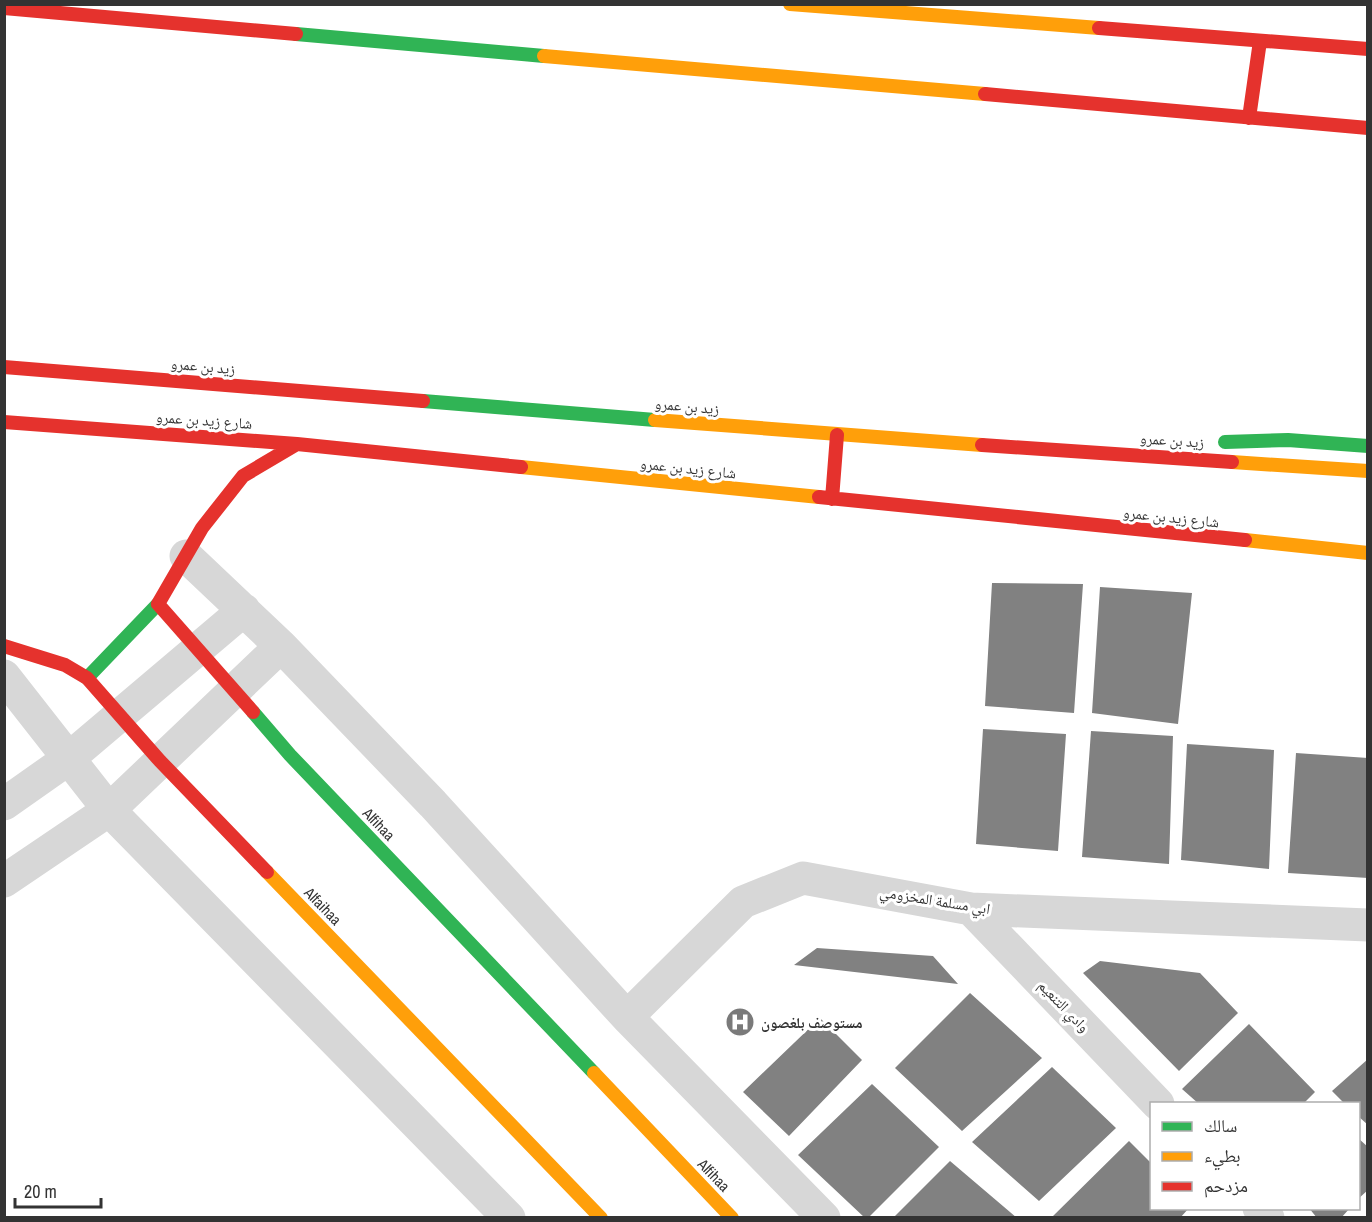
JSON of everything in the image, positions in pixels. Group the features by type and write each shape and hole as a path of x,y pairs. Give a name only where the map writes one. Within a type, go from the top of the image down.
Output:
{"main road":[{"path":"790,4 1368,49"},
{"path":"4,8 1368,128"},
{"path":"1249,118 1260,41"},
{"path":"1249,118 1368,116"},
{"path":"1249,118 1324,138"},
{"name":"زيد بن عمرو","path":"4,367 837,435 1368,471"},
{"name":"شارع زيد بن عمرو","path":"4,422 297,444 1368,553"},
{"path":"832,499 837,435"},
{"path":"1207,442 1288,440 1368,446"},
{"path":"87,678 158,604 202,528 243,476 297,444"},
{"path":"1034,447 1161,444"},
{"name":"Alfihaa","path":"158,604 290,755 732,1218"},
{"name":"Alfaihaa","path":"4,646 65,665 87,678 160,761 601,1218"}],"street":[{"path":"186,556 281,646 433,804 627,1017 824,1218"},
{"path":"4,804 68,759 244,610"},
{"path":"4,881 109,810 281,646"},
{"path":"4,676 109,810 509,1218"},
{"name":"ابي مسلمة المخزومي","path":"627,1017 743,902 803,879 971,909 1368,925"},
{"name":"وادي التنعيم","path":"971,909 1156,1102"}],"building":[{"path":"992,583 1083,584 1074,713 985,706"},
{"path":"1100,587 1192,593 1178,724 1092,713"},
{"path":"983,729 1066,734 1058,851 976,844"},
{"path":"1091,731 1173,736 1169,864 1082,857"},
{"path":"1187,744 1274,750 1269,869 1181,860"},
{"path":"1296,753 1368,758 1368,878 1288,873"},
{"path":"817,948 933,956 958,984 794,965"},
{"path":"1100,961 1200,973 1238,1013 1179,1071 1083,973"},
{"path":"970,993 1042,1058 962,1131 895,1068"},
{"path":"820,1018 862,1060 789,1136 743,1092"},
{"path":"1249,1024 1315,1092 1305,1102 1197,1102 1182,1089"},
{"path":"1368,1059 1368,1125 1360,1118 1360,1102 1343,1102 1332,1091"},
{"path":"1052,1067 1116,1128 1039,1201 972,1142"},
{"path":"872,1084 939,1147 868,1218 865,1218 798,1155"},
{"path":"1360,1140 1368,1147 1368,1190 1360,1197"},
{"path":"1129,1141 1150,1162 1150,1210 1187,1210 1180,1218 1051,1218"},
{"path":"950,1161 1017,1218 893,1218"},
{"path":"1311,1210 1348,1210 1341,1218 1317,1218"}],"traffic: fast":[{"path":"296,34 544,56"},
{"path":"423,401 655,420"},
{"path":"1225,442 1288,440 1368,446"},
{"path":"87,678 158,604"},
{"path":"253,712 290,755 594,1073"}],"traffic: slow":[{"path":"790,4 1099,28"},
{"path":"544,56 985,94"},
{"path":"655,420 982,445"},
{"path":"1232,462 1368,471"},
{"path":"521,467 819,497"},
{"path":"1245,540 1368,553"},
{"path":"267,872 601,1218"},
{"path":"594,1073 732,1218"}],"traffic: jam":[{"path":"4,8 296,34"},
{"path":"1099,28 1368,49"},
{"path":"1249,118 1260,41"},
{"path":"985,94 1368,128"},
{"path":"4,367 423,401"},
{"path":"4,422 297,444 521,467"},
{"path":"832,499 837,435"},
{"path":"253,712 158,604 202,528 243,476 297,444"},
{"path":"982,445 1232,462"},
{"path":"819,497 1245,540"},
{"path":"4,646 65,665 87,678 160,761 267,872"}],"place":[{"name":"مستوصف بلغصون","path":"740,1022"}]}
